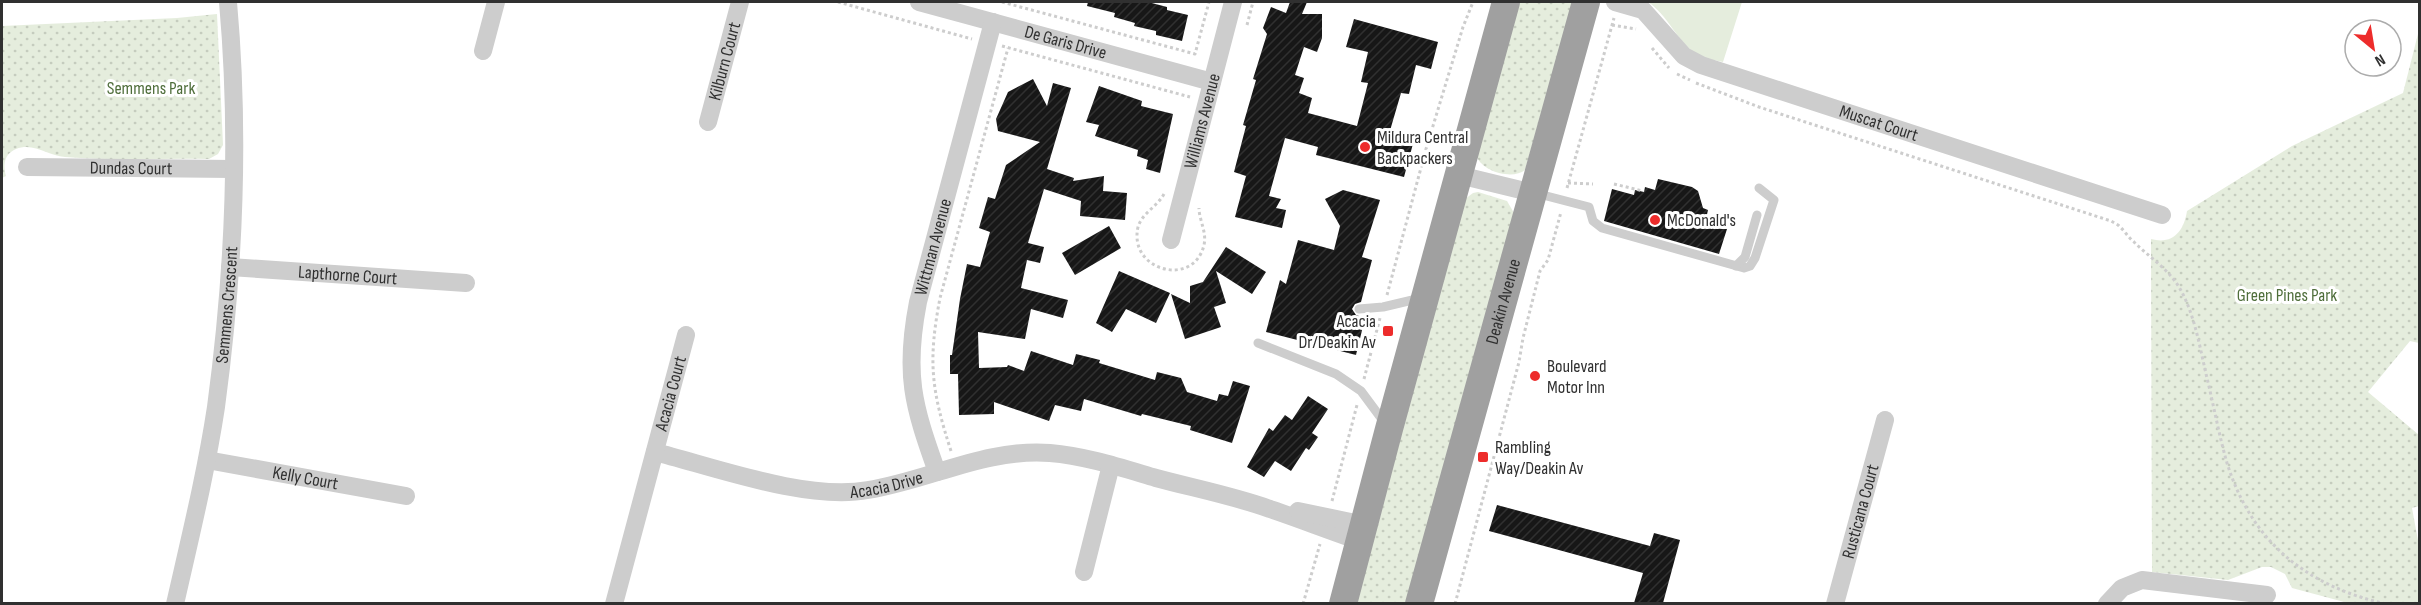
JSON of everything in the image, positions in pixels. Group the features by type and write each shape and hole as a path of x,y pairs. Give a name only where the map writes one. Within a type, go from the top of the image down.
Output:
{"highway":[{"path":"1343,603 1506,2"},
{"name":"Deakin Avenue","path":"1419,603 1586,2"}],"street":[{"name":"Semmens Crescent","path":"175,603 207,460 223,349 230,267 234,169 228,2"},
{"path":"483,51 496,2"},
{"name":"Kilburn Court","path":"708,122 740,2"},
{"name":"De Garis Drive","path":"919,2 1212,82"},
{"name":"Williams Avenue","path":"1171,240 1233,2"},
{"name":"Muscat Court","path":"1615,2 1643,10 1684,56 1701,65 2162,215"},
{"name":"Wittman Avenue","path":"937,472 914,403 910,356 912,330 993,22"},
{"name":"Dundas Court","path":"27,167 234,169"},
{"path":"1460,175 1533,193"},
{"name":"Lapthorne Court","path":"230,267 466,283"},
{"name":"Acacia Court","path":"655,452 686,335"},
{"name":"Rusticana Court","path":"1835,603 1885,420"},
{"path":"614,603 655,452"},
{"name":"Acacia Drive","path":"655,452 818,492 867,491 979,460 1028,452 1051,453 1111,465 1362,533"},
{"name":"Kelly Court","path":"207,460 406,496"},
{"path":"1084,572 1111,465"},
{"path":"2107,603 2122,588 2142,580 2266,595"}],"lane":[{"path":"1533,193 1589,207 1593,221 1602,228 1744,268 1750,266 1755,258 1774,200 1759,188"},
{"path":"1736,266 1745,257 1757,215"},
{"path":"1359,309 1383,307 1426,297"},
{"path":"1258,343 1336,374 1361,391 1389,429"}],"path":[{"path":"838,2 1191,97"},
{"path":"1002,2 1195,54 1209,2"},
{"path":"1304,603 1426,149 1463,27 1473,2"},
{"path":"1455,603 1520,362 1523,338 1540,271 1548,260 1612,25"},
{"path":"952,453 936,402 932,358 933,337 940,298 1008,48"},
{"path":"1568,183 1593,184"},
{"path":"1614,184 1643,191"},
{"path":"2148,254 2171,277 2187,303 2200,345 2228,465 2248,510 2261,531 2294,564 2314,577 2350,594 2386,603"}],"green space":[{"path":"1518,2 1573,2 1525,170 1520,173 1506,174 1485,167 1477,157"},
{"path":"1648,2 1742,2 1723,62 1696,54"},
{"name":"Semmens Park","path":"217,14 223,145 218,154 209,159 101,159 59,156 35,148 23,147 9,154 5,164 6,176 2,178 2,26"},
{"name":"Green Pines Park","path":"2419,30 2419,343 2410,341 2368,392 2419,435 2419,506 2412,508 2419,546 2419,603 2348,603 2292,588 2285,574 2271,567 2262,567 2228,580 2152,572 2151,239 2165,240 2176,235 2183,225 2187,211 2292,146 2403,93"},
{"path":"1478,192 1507,201 1514,213 1406,603 1354,604 1465,199"}],"building":[{"path":"1088,2 1148,2 1188,15 1182,41 1156,35 1156,31 1134,26 1135,23 1114,17 1115,13 1087,6"},
{"path":"1290,2 1307,2 1302,14 1322,14 1322,38 1317,52 1304,47 1295,75 1304,78 1299,93 1312,98 1308,113 1357,126 1368,83 1361,82 1368,52 1346,47 1354,19 1438,42 1431,69 1416,65 1409,94 1401,93 1389,134 1414,140 1404,177 1316,155 1318,147 1285,138 1269,196 1281,199 1276,208 1286,210 1282,228 1235,217 1246,176 1234,172 1246,126 1243,125 1256,80 1253,79 1267,34 1263,28 1271,7 1286,13"},
{"path":"1033,79 1047,106 1053,83 1071,88 1047,169 1074,178 1073,181 1104,176 1103,191 1127,193 1125,220 1080,216 1081,201 1044,189 1028,243 1044,247 1040,263 1027,260 1021,288 1068,300 1063,318 1031,309 1025,339 978,332 979,368 1007,367 1008,365 1024,371 1031,351 1073,365 1076,354 1100,360 1099,363 1155,380 1157,372 1181,378 1187,392 1217,401 1219,394 1228,396 1233,381 1250,386 1232,443 1190,430 1191,426 1142,414 1141,416 1084,399 1081,411 1055,405 1049,421 994,402 994,414 959,415 958,374 950,374 950,355 952,355 967,264 980,267 990,232 979,228 988,197 995,199 1006,165 1040,142 998,131 996,119 1008,92"},
{"path":"1099,86 1142,101 1141,106 1173,114 1160,173 1146,169 1148,160 1137,156 1138,150 1095,136 1099,125 1086,122"},
{"name":"McDonald's","path":"1658,179 1692,187 1698,191 1703,208 1708,210 1705,223 1727,229 1719,254 1604,221 1612,189 1634,195 1635,190 1644,192 1645,187 1655,190"},
{"path":"1343,190 1380,200 1362,257 1372,260 1361,302 1355,304 1352,309 1356,315 1365,318 1356,355 1266,332 1280,280 1286,284 1298,240 1334,250 1340,226 1325,199"},
{"path":"1109,226 1121,248 1075,275 1062,253"},
{"path":"1226,247 1266,272 1252,294 1216,271 1226,303 1214,307 1221,327 1185,339 1171,294 1190,303 1190,286 1203,282"},
{"path":"1119,271 1170,293 1156,323 1126,309 1112,332 1096,323"},
{"path":"1308,396 1328,409 1312,433 1318,437 1309,450 1306,448 1291,471 1275,461 1264,477 1247,467 1269,428 1273,431 1285,415 1292,420"},
{"path":"1497,505 1650,546 1654,533 1680,540 1663,603 1634,603 1643,573 1489,531"}],"place":[{"name":"Mildura Central Backpackers","path":"1365,147"},
{"name":"McDonald's","path":"1655,220"},
{"name":"Acacia Dr/Deakin Av","path":"1388,331"},
{"name":"Boulevard Motor Inn","path":"1535,376"},
{"name":"Rambling Way/Deakin Av","path":"1483,457"}]}
